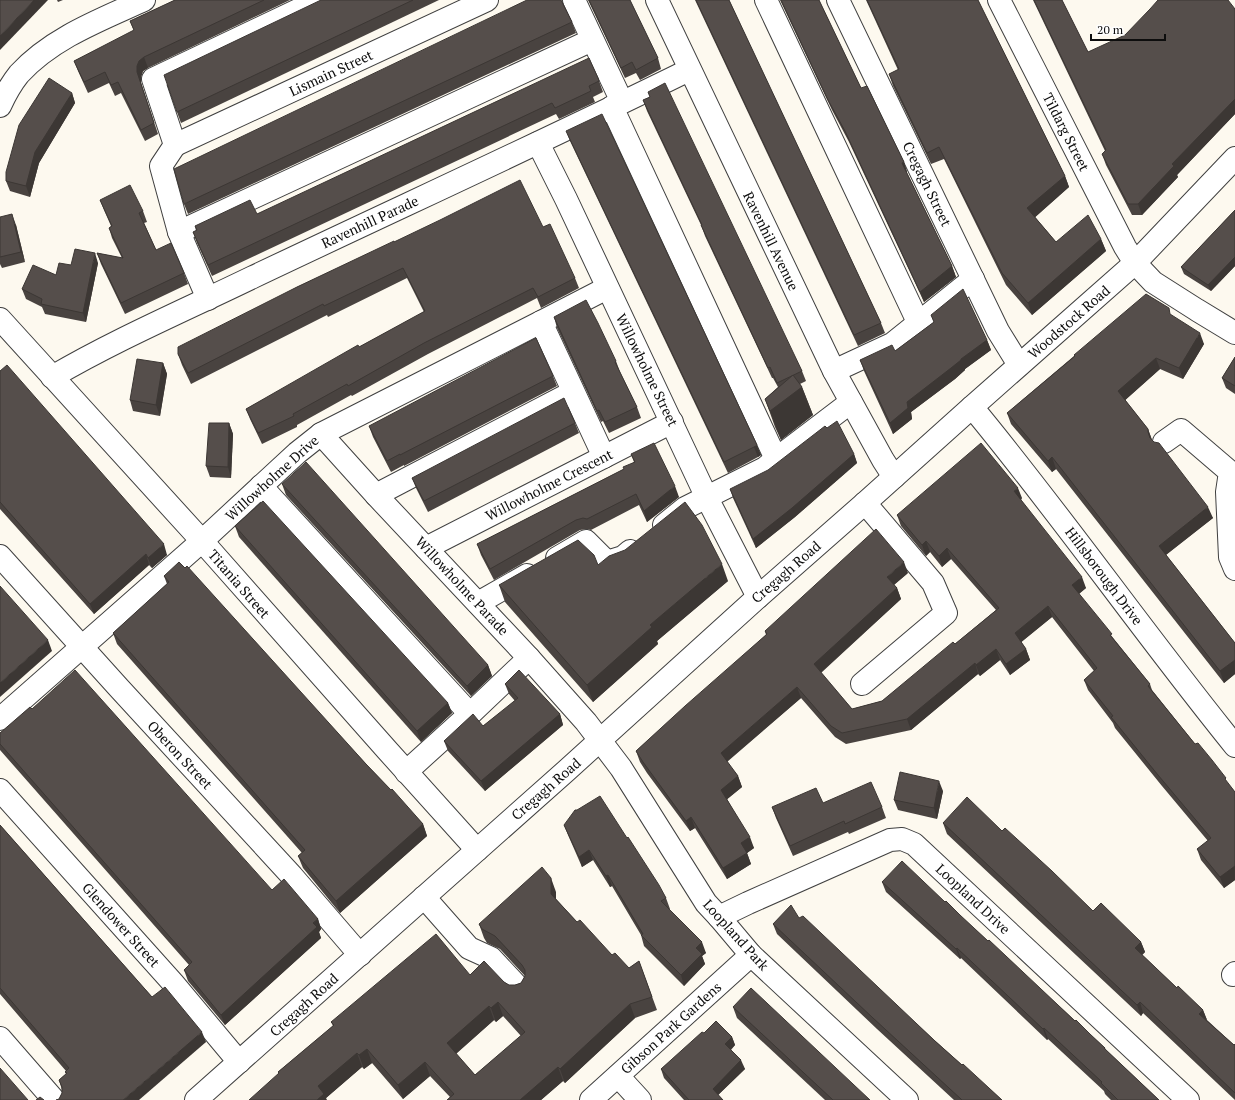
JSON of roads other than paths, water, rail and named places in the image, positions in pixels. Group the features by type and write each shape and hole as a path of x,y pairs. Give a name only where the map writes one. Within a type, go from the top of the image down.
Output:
{"street":[{"path":"0,106 8,88 19,74 63,38 144,0"},
{"path":"208,299 179,232 161,166 175,145 153,79 319,0"},
{"name":"Lismain Street","path":"175,145 487,0"},
{"path":"574,0 592,40 617,105 776,460"},
{"name":"Ravenhill Avenue","path":"657,0 689,70 834,371 894,477"},
{"path":"766,0 918,322"},
{"name":"Cregagh Street","path":"838,0 998,331 1019,365"},
{"name":"Tildarg Street","path":"999,0 1135,263 1153,282 1235,333"},
{"path":"179,232 592,40"},
{"name":"Ravenhill Parade","path":"52,377 102,349 689,70"},
{"name":"Willowholme Street","path":"538,143 566,199 707,498 758,597"},
{"name":"Woodstock Road","path":"894,477 1135,263 1235,158"},
{"path":"834,371 892,344 973,279"},
{"name":"Willowholme Drive","path":"0,719 202,541 297,453 321,434 607,288"},
{"name":"Titania Street","path":"0,319 202,541 477,850"},
{"path":"541,322 604,457"},
{"path":"376,495 573,392"},
{"path":"478,603 586,542 607,562 623,557 685,508 765,468 851,402"},
{"name":"Hillsborough Drive","path":"972,407 1231,731"},
{"name":"Willowholme Crescent","path":"426,548 672,422"},
{"path":"1164,442 1181,430 1230,472 1227,492 1230,557 1235,569"},
{"name":"Willowholme Parade","path":"321,434 376,495 529,658 586,722 595,745"},
{"name":"Cregagh Road","path":"196,1100 894,477"},
{"path":"261,486 470,714"},
{"path":"862,684 946,613 933,583 866,503"},
{"name":"Oberon Street","path":"0,556 292,876 360,955"},
{"path":"406,772 529,658"},
{"name":"Loopland Park","path":"595,745 620,768 706,903 751,955 907,1100"},
{"name":"Glendower Street","path":"0,790 173,983 239,1062"},
{"name":"Loopland Drive","path":"719,917 748,902 890,840 902,839 914,844 1188,1100"},
{"path":"424,897 469,948 491,958 518,987"},
{"name":"Gibson Park Gardens","path":"591,1100 751,955"},
{"path":"0,1038 54,1100"},
{"path":"618,1076 640,1100"}]}
